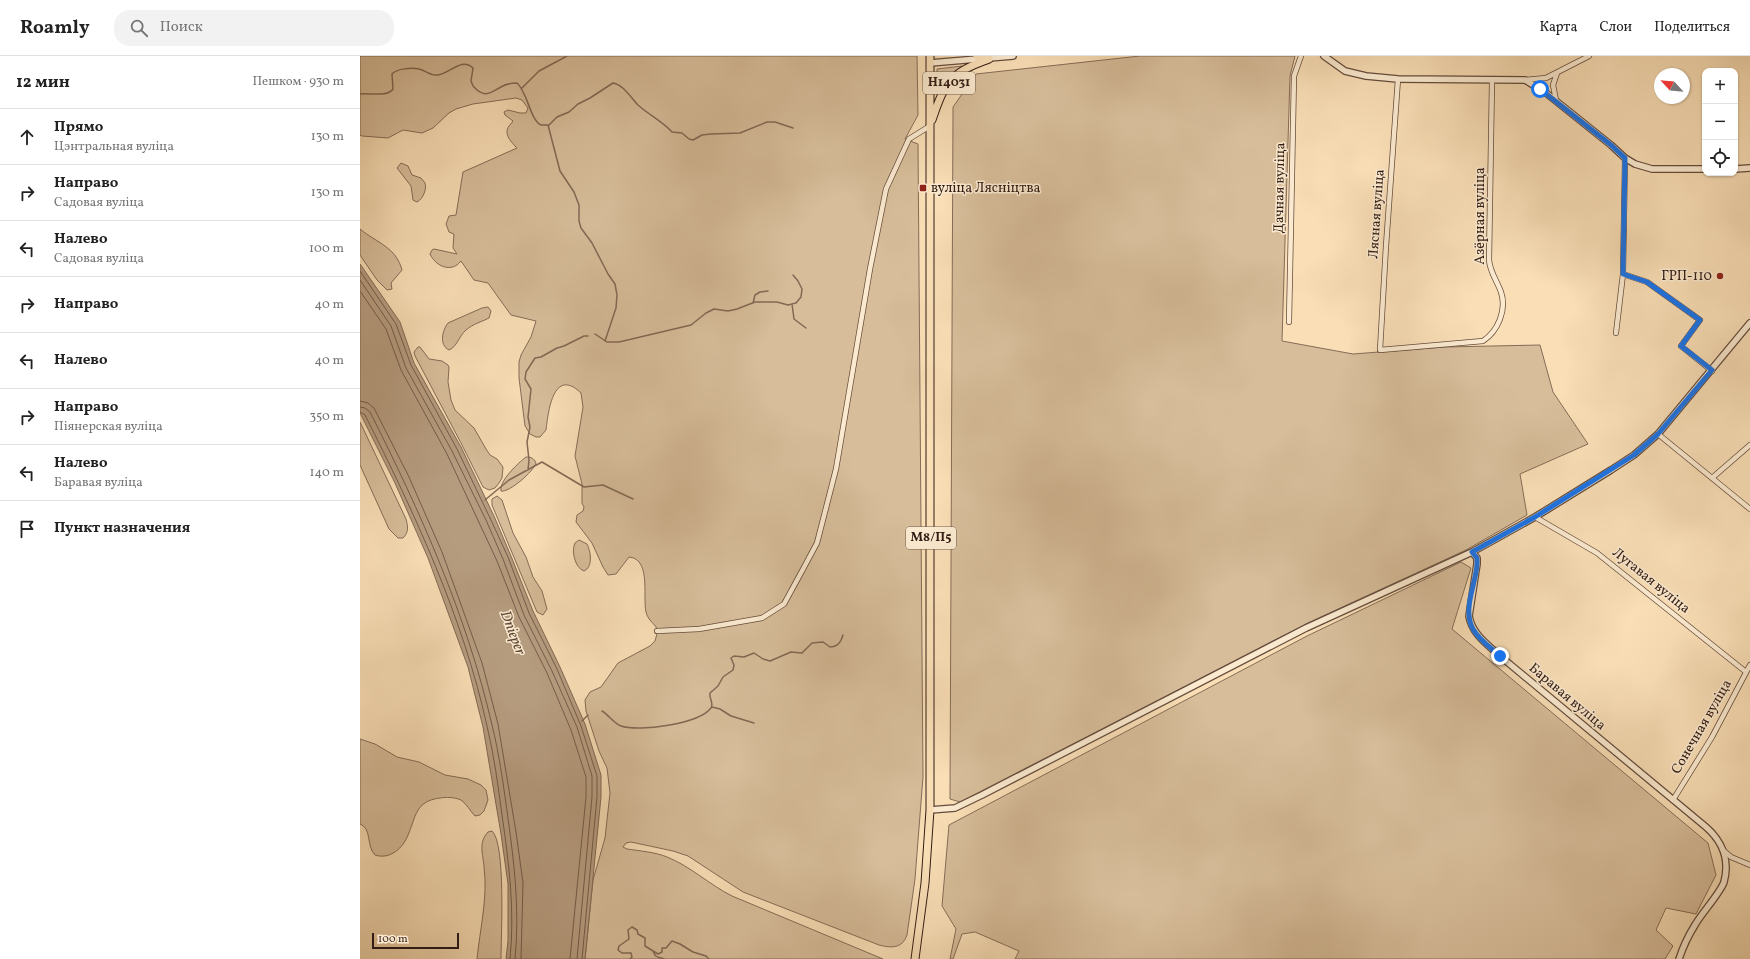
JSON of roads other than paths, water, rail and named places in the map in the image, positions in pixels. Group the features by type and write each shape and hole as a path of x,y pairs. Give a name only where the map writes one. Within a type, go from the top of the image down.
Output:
{"main road":[{"name":"Н14031","path":"977,56 989,58"},
{"name":"Н14031","path":"930,126 942,95 952,80 959,73 989,58"},
{"name":"М8/П5","path":"915,959 925,883 930,810 930,59"}],"street":[{"name":"Н14031","path":"930,59 1013,56"},
{"name":"Дачная вуліца","path":"1289,322 1294,76 1302,56"},
{"path":"1324,56 1340,68 1351,73 1398,79 1492,81 1544,78 1557,73 1589,56"},
{"path":"1556,100 1553,87 1557,73"},
{"name":"Лясная вуліца","path":"1398,79 1380,350 1483,341"},
{"path":"1525,80 1556,100 1625,158 1639,166 1652,169 1702,169"},
{"name":"Азёрная вуліца","path":"1483,341 1494,332 1498,325 1502,308 1501,292 1489,260 1492,81"},
{"path":"657,631 699,629 762,618 784,604 802,571 817,543 836,469 870,269 886,189 909,139 930,126"},
{"path":"1616,333 1623,274 1625,158"},
{"path":"1738,169 1750,168"},
{"path":"1623,274 1647,282 1700,320 1681,346 1712,370"},
{"path":"930,810 955,808 1306,628 1472,552 1535,517 1634,455 1658,434 1750,323"},
{"path":"1658,434 1750,509"},
{"path":"1712,478 1750,445"},
{"name":"Лугавая вуліца","path":"1535,517 1568,534 1597,553 1746,672"},
{"name":"Баравая вуліца","path":"1472,552 1477,558 1477,564 1469,616 1470,623 1478,636 1500,656 1712,832 1724,852"},
{"name":"Сонечная вуліца","path":"1673,800 1712,737 1750,665"},
{"path":"1724,852 1730,857 1750,865"},
{"path":"1679,959 1695,925 1724,883 1726,863 1724,852"}],"water":[{"name":"Dnieper","path":"360,264 400,322 414,363 461,447 494,516 533,611 585,724 601,775 601,797 585,959 506,959 508,941 508,884 483,727 468,667 428,558 395,483 360,413"}],"waterway":[{"path":"522,88 539,71 567,56"},
{"path":"360,94 383,94 391,91 393,89 392,74 400,70 416,68 436,75 445,73 459,65 464,64 473,68 471,81 473,86 484,94 490,93 507,84 517,83 524,93 534,118 541,125 549,125 557,117 569,112 578,104 613,83 621,86 638,105 672,132 682,133 689,139 693,140 702,135 740,133 767,122 775,122 793,128"},
{"path":"548,125 560,171 574,192 579,205 579,221 581,228 592,243 608,274 615,284 617,295 616,308 605,341"},
{"path":"595,334 607,342 619,342 691,325 706,313 714,309 728,311 755,302 777,302 788,305 796,303 801,297 802,289 793,275"},
{"path":"753,303 755,295 760,292 768,291"},
{"path":"792,304 794,319 806,328"},
{"path":"528,470 529,460 527,442 530,427 528,417 531,389 525,379 526,372 535,358 541,357 584,336 588,336"},
{"path":"485,500 509,480 542,462 584,487 603,485 633,499"},
{"path":"602,711 618,725 630,728 654,727 682,722 704,714 711,708 712,704 710,693 718,686 723,677 733,670 734,665 731,658 734,656 744,657 754,653 763,659 770,661 791,652 802,653 812,643 823,642 830,647 835,646 840,642 843,635"},
{"path":"712,707 720,709 731,716 754,723"},
{"path":"582,721 588,715"},
{"path":"630,959 632,957 631,953 622,953 618,950 619,946 629,939 628,930 632,927 637,930 638,934 645,938 645,946 658,954 662,952 662,948 666,948 672,941 693,952 706,956 709,959"},
{"path":"653,951 656,956 664,959"}],"place":[{"name":"вуліца Лясніцтва","path":"923,188"},
{"name":"ГРП-110","path":"1720,276"}]}
